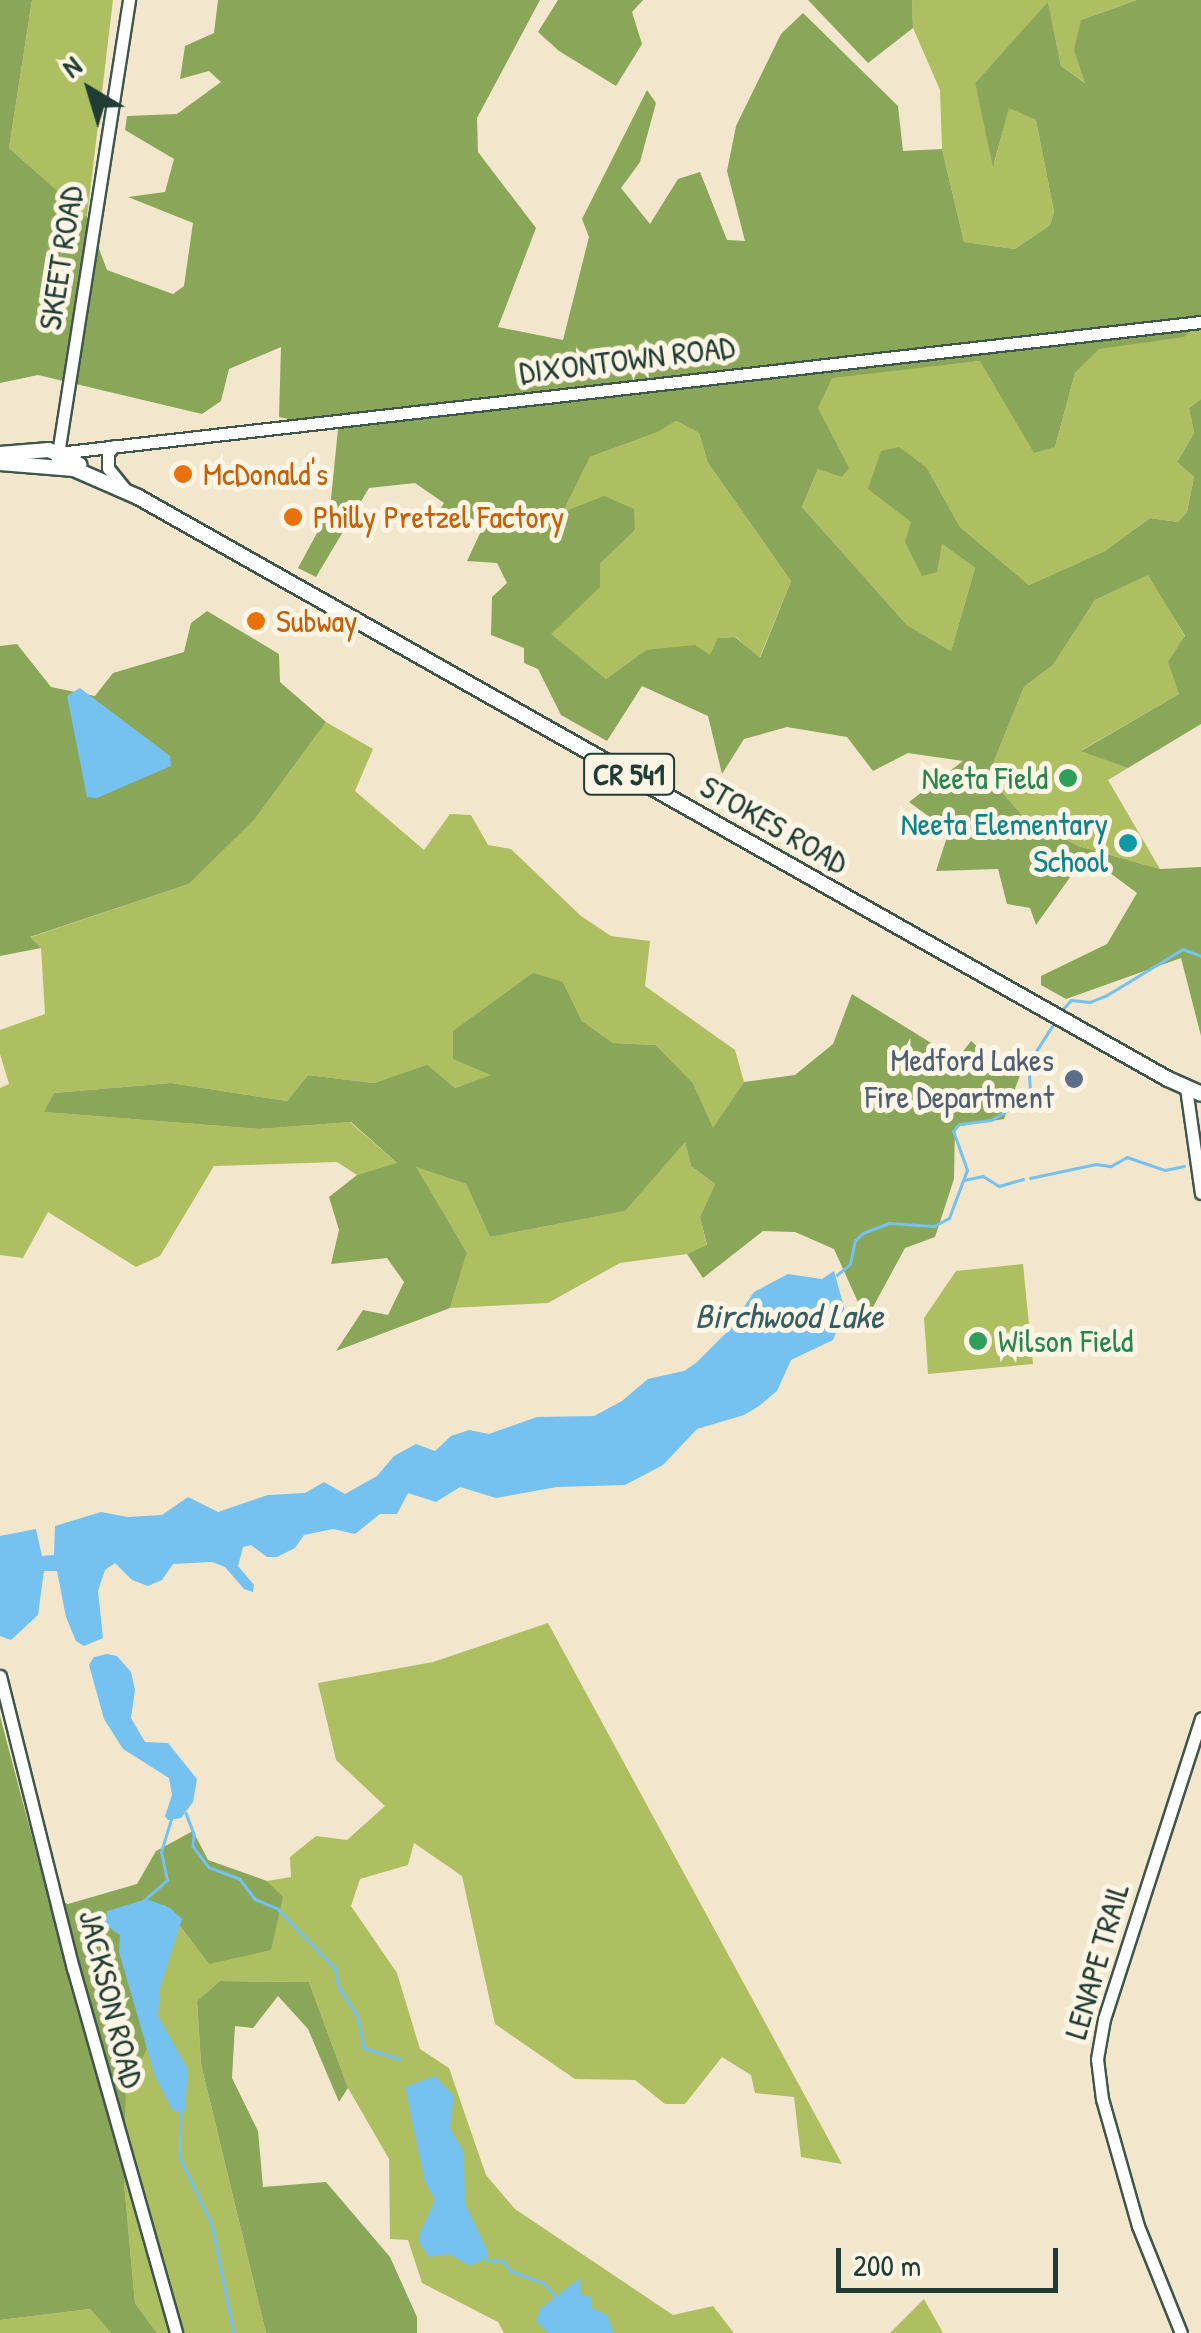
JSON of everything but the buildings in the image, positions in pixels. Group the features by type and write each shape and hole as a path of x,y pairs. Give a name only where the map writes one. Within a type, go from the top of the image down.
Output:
{"main road":[{"path":"0,459 57,459"},
{"name":"STOKES ROAD","path":"57,459 129,492 1201,1094"}],"street":[{"name":"SKEET ROAD","path":"57,459 129,0"},
{"name":"DIXONTOWN ROAD","path":"57,459 114,446 1201,322"},
{"path":"114,446 108,452 108,468 129,492"},
{"path":"1186,1088 1201,1193"},
{"name":"JACKSON ROAD","path":"0,1676 72,1968 176,2333"},
{"name":"LENAPE TRAIL","path":"1180,2333 1138,2226 1099,2086 1097,2059 1104,2019 1201,1718"}],"green space":[{"path":"0,0 32,0 9,148 87,217 107,270 173,294 184,286 193,223 128,197 165,192 174,159 125,130 127,116 177,114 221,82 209,71 180,79 185,46 214,33 218,0 540,0 477,118 478,152 536,228 498,327 563,340 589,237 582,219 647,90 656,103 640,162 621,188 650,224 678,179 700,172 727,240 745,241 727,171 736,126 781,34 803,13 898,106 903,151 942,149 964,242 1015,249 1050,225 1054,212 1036,120 1009,108 993,167 975,83 1048,2 1061,66 1085,83 1074,50 1081,20 1137,0 1201,0 1201,322 1184,337 1099,349 1075,373 1055,447 1034,453 980,361 832,378 818,408 849,468 842,477 818,469 802,507 907,625 951,651 975,568 942,544 937,572 922,576 905,542 911,522 868,489 881,451 899,447 927,468 960,527 1029,585 1105,551 1150,518 1178,522 1187,512 1194,477 1177,462 1194,433 1189,408 1201,399 1201,724 1128,768 1081,751 1179,694 1168,662 1185,636 1148,575 1095,600 1053,665 1024,687 988,776 1022,815 1078,846 1160,869 1201,867 1201,1036 1181,958 1066,999 1041,985 1041,976 1107,944 1137,893 1086,855 1036,925 1030,908 1007,904 998,869 936,871 949,831 909,802 963,761 908,753 873,771 847,737 787,727 744,739 722,774 708,716 642,686 607,741 561,715 538,669 524,663 524,648 491,635 492,597 507,583 497,563 467,561 482,529 466,518 431,524 444,503 415,483 369,488 316,577 298,568 330,509 338,429 279,417 281,347 229,369 221,401 202,414 38,375 0,383","holes":["676,421 699,433 708,463 791,581 760,658 735,637 718,638 710,655 695,645 646,650 606,679 551,634 600,587 600,564 635,530 634,509 604,496 563,512 590,457 658,432"]},
{"path":"32,0 113,0 87,217 9,148"},
{"path":"558,0 643,0 632,12 642,44 616,86 559,51 538,32"},
{"path":"808,0 912,0 913,28 868,63"},
{"path":"912,0 1137,0 1081,20 1087,84 1061,66 1048,3 975,83 994,164 1009,107 1036,120 1054,212 1050,225 1015,249 964,242 942,149 940,90 913,28"},
{"path":"1201,322 1201,399 1189,408 1194,433 1177,462 1194,477 1187,512 1178,522 1150,518 1105,551 1029,585 960,527 927,468 942,544 975,568 951,651 907,625 802,507 818,469 818,408 831,377 980,361 1055,447 1075,373 1099,348"},
{"path":"676,421 699,433 708,463 791,581 759,659 736,637 719,638 710,656 646,650 606,679 550,634 599,587 600,564 635,530 562,514 590,457 658,432"},
{"path":"1149,574 1185,637 1179,694 1082,750 1128,768 1108,780 1160,869 1078,846 1022,815 988,776 1024,687 1053,665 1095,600"},
{"path":"207,611 279,654 280,682 326,722 255,819 189,884 30,937 41,948 0,956 0,646 17,644 51,687 95,696 113,673 184,652 191,623"},
{"path":"326,722 373,749 355,791 424,850 450,814 471,815 488,845 511,849 581,916 611,936 650,941 645,986 735,1050 744,1082 713,1129 693,1083 656,1045 613,1043 582,1021 563,982 492,1075 455,1088 426,1066 374,1083 308,1075 287,1101 171,1083 54,1093 45,1112 259,1129 350,1122 398,1164 357,1175 337,1162 214,1166 160,1256 136,1267 48,1212 23,1258 0,1255 0,1088 9,1084 0,1054 0,1030 45,1014 41,948 28,938 189,884 255,819"},
{"path":"533,973 563,982 582,1021 613,1043 656,1045 693,1083 713,1128 744,1082 795,1075 833,1044 852,994 957,1059 971,1041 997,1063 1026,1059 1004,1119 955,1127 954,1179 935,1237 905,1248 866,1320 834,1249 795,1232 763,1231 703,1278 687,1254 707,1245 700,1217 715,1184 691,1166 685,1142 625,1211 490,1237 466,1184 416,1167 467,1253 450,1308 336,1351 363,1310 388,1315 404,1282 387,1258 331,1264 339,1230 329,1197 357,1175 397,1163 351,1122 259,1129 44,1112 54,1093 171,1083 287,1101 308,1075 374,1083 427,1065 455,1088 491,1075 453,1059 453,1031"},
{"path":"685,1141 691,1166 715,1184 700,1217 707,1246 687,1254 620,1263 548,1303 450,1308 467,1253 414,1166 466,1184 490,1237 624,1211"},
{"name":"Wilson Field","path":"1023,1264 1033,1364 928,1374 924,1318 956,1271"},
{"path":"548,1623 842,2164 801,2157 794,2097 755,2093 751,2075 722,2057 685,2104 665,2104 635,2080 575,2079 495,2024 462,1876 414,1843 408,1865 360,1879 351,1906 397,1973 420,2049 449,2068 486,2175 515,2209 673,2315 713,2306 734,2333 504,2333 498,2322 422,2283 408,2240 390,2239 389,2159 348,2088 309,1982 220,1981 197,2001 201,2064 266,2333 157,2333 135,2303 124,2182 126,2093 147,2049 128,1905 164,1905 209,1964 283,1898 267,1881 291,1877 290,1857 316,1836 347,1840 385,1806 336,1760 318,1683 433,1662"},
{"path":"0,1716 48,1897 68,1904 137,1884 156,1851 193,1831 208,1860 267,1881 283,1897 271,1950 209,1964 164,1905 128,1906 147,2049 126,2093 124,2182 135,2303 157,2333 111,2333 90,2309 0,2320"},
{"path":"220,1981 309,1982 348,2088 339,2102 308,2029 278,1996 253,2028 235,2026 232,2078 258,2131 263,2187 326,2182 390,2257 417,2317 417,2333 266,2333 201,2064 197,2001"},
{"path":"924,2299 943,2333 890,2333"},
{"path":"90,2309 111,2333 0,2333 0,2320"}],"water":[{"path":"80,688 170,756 171,766 97,798 87,797 67,696"},
{"name":"Birchwood Lake","path":"834,1271 845,1311 833,1340 791,1360 777,1391 759,1406 744,1415 697,1429 663,1465 625,1485 557,1487 496,1498 460,1487 436,1502 408,1493 397,1514 380,1514 355,1534 333,1529 304,1535 295,1548 277,1557 267,1557 251,1545 243,1547 238,1566 254,1585 253,1592 244,1589 225,1567 212,1562 173,1564 162,1580 148,1586 132,1580 115,1563 105,1570 98,1591 103,1638 84,1646 76,1641 66,1617 57,1571 44,1571 38,1615 11,1640 0,1636 0,1536 36,1529 42,1556 54,1555 55,1526 101,1512 128,1517 162,1515 188,1497 218,1512 268,1495 305,1493 324,1482 345,1494 377,1476 394,1456 416,1444 435,1451 451,1436 469,1430 489,1434 537,1417 594,1416 622,1401 648,1379 684,1371 696,1363 727,1332 754,1292 788,1274 822,1279"},
{"path":"117,1656 131,1672 135,1690 131,1718 145,1742 168,1743 197,1779 193,1802 181,1818 168,1820 165,1816 172,1795 169,1778 123,1749 104,1719 89,1665 94,1657"},
{"path":"147,1899 170,1908 182,1919 160,1988 158,2016 188,2069 185,2111 173,2111 155,2076 119,1952 120,1935 105,1925 107,1911"},
{"path":"435,2076 454,2096 450,2128 464,2152 465,2203 488,2252 487,2258 470,2266 449,2254 429,2257 420,2244 420,2233 435,2200 425,2182 405,2087"},
{"path":"580,2278 581,2295 592,2297 592,2308 607,2315 614,2333 549,2333 536,2321 540,2309"}],"waterway":[{"path":"1062,1010 1071,1000 1090,1002 1107,995 1183,949 1201,956"},
{"path":"837,1275 850,1264 855,1241 863,1233 889,1223 934,1226 949,1218 967,1170 953,1131 959,1124 991,1120 1024,1101 1030,1090 1028,1064 1054,1023"},
{"path":"1030,1178 1096,1164 1111,1166 1127,1157 1165,1170 1184,1166"},
{"path":"964,1180 983,1176 999,1186 1023,1179"},
{"path":"186,1813 194,1834 193,1846 209,1867 240,1879 255,1899 278,1909 335,1968 339,1987 358,2016 364,2048 400,2059"},
{"path":"142,1902 167,1880 161,1852 171,1820"},
{"path":"181,2111 180,2157 212,2224 234,2333"},
{"path":"486,2260 503,2261 511,2271 544,2283 557,2298"}],"place":[{"name":"McDonald's","path":"183,474"},
{"name":"Philly Pretzel Factory","path":"293,517"},
{"name":"Subway","path":"256,621"},
{"name":"Neeta Field","path":"1068,778"},
{"name":"Neeta Elementary School","path":"1128,843"},
{"name":"Medford Lakes Fire Department","path":"1074,1079"},
{"name":"Wilson Field","path":"978,1341"}]}
